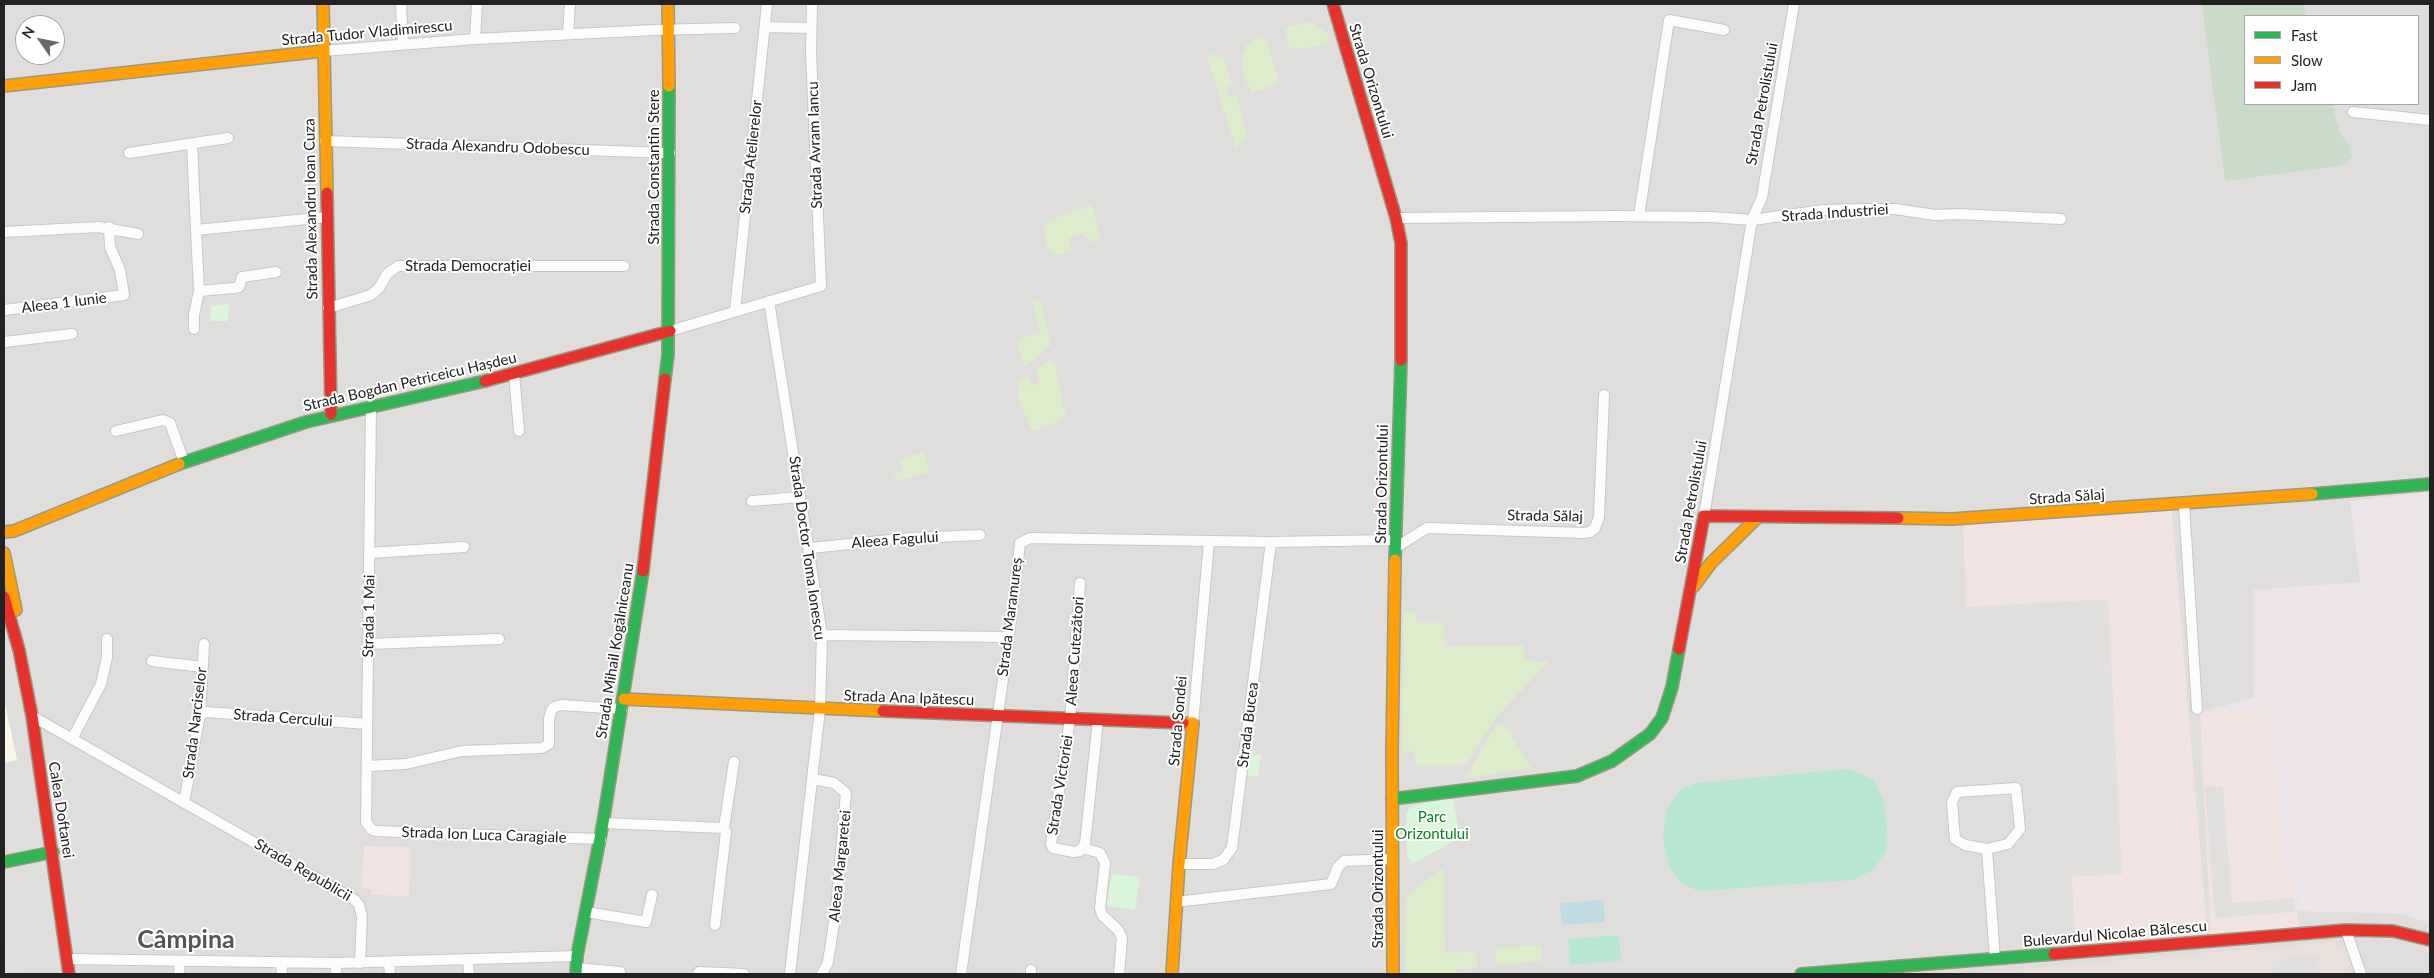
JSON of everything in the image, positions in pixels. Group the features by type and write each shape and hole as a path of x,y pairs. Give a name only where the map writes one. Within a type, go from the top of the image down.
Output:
{"street":[{"name":"Strada Alexandru Ioan Cuza","path":"323,4 330,414"},
{"path":"401,4 402,44"},
{"path":"475,39 477,4"},
{"path":"568,34 570,4"},
{"name":"Strada Constantin Stere","path":"668,4 670,331"},
{"name":"Strada Atelierelor","path":"735,311 768,4"},
{"name":"Strada Avram Iancu","path":"812,4 811,28 821,286"},
{"name":"Strada Orizontului","path":"1332,4 1396,218 1402,262 1401,370 1397,438 1395,544 1392,799 1393,974"},
{"name":"Strada Petrolistului","path":"1392,799 1570,777 1598,768 1624,753 1650,734 1666,708 1691,590 1752,220 1762,197 1794,4"},
{"path":"1639,216 1669,20 1724,30"},
{"path":"765,27 811,28"},
{"name":"Strada Tudor Vladimirescu","path":"4,86 402,44 668,29 735,28"},
{"path":"2353,112 2430,120"},
{"path":"130,153 228,138"},
{"name":"Strada Alexandru Odobescu","path":"325,141 670,153"},
{"path":"192,144 198,290 194,329"},
{"name":"Strada Industriei","path":"1396,218 1639,216 1711,217 1752,220 1824,210 1870,208 1895,209 1935,215 1958,214 2061,219"},
{"path":"196,230 327,217"},
{"path":"4,232 109,228 138,234"},
{"name":"Aleea 1 Iunie","path":"4,310 124,295 120,270 110,247 109,228"},
{"name":"Strada Democrației","path":"328,308 371,296 379,288 387,274 398,266 624,266"},
{"path":"198,290 234,288 239,286 242,277 276,272"},
{"name":"Strada Bogdan Petriceicu Hașdeu","path":"4,539 9,531 184,462 330,414 514,374 670,331 821,286"},
{"name":"Strada Doctor Toma Ionescu","path":"769,301 800,497 810,548 822,635 820,710 790,974"},
{"name":"Strada Mihail Kogălniceanu","path":"576,966 604,824 646,552 670,331"},
{"path":"4,342 72,334"},
{"path":"514,374 519,431"},
{"name":"Strada Sălaj","path":"1395,544 1428,528 1590,532 1595,528 1599,517 1604,395"},
{"name":"Strada 1 Mai","path":"368,826 365,816 371,406"},
{"path":"116,431 163,420 170,423 184,462"},
{"name":"Strada Sălaj","path":"1704,516 1952,519 2184,504 2430,484"},
{"path":"752,501 800,497"},
{"path":"2184,504 2197,709"},
{"path":"1691,590 1704,570 1758,516"},
{"name":"Aleea Fagului","path":"810,548 910,538 980,535"},
{"name":"Strada Maramureș","path":"960,974 1009,637 1018,547 1026,539 1395,544"},
{"name":"Strada Sondei","path":"1172,974 1179,864 1209,542"},
{"name":"Strada Bucea","path":"1179,864 1213,864 1223,860 1232,848 1271,542"},
{"path":"369,553 464,546"},
{"name":"Calea Doftanei","path":"4,553 19,621 19,650 32,716 53,852 69,974"},
{"name":"Aleea Cutezători","path":"1070,719 1080,583"},
{"name":"Calea Doftanei","path":"4,597 7,623 19,650"},
{"path":"822,635 1009,637"},
{"path":"72,740 101,684 107,657 107,639"},
{"path":"368,644 499,639"},
{"name":"Strada Narciselor","path":"184,803 200,714 204,644"},
{"path":"152,662 203,667"},
{"path":"367,766 406,764 462,751 542,748 549,744 550,711 554,707 561,705 623,704"},
{"name":"Strada Ana Ipătescu","path":"623,704 1193,723"},
{"name":"Strada Cercului","path":"200,714 207,712 367,724"},
{"name":"Strada Republicii","path":"32,716 355,900 359,905 362,916 360,962"},
{"name":"Strada Victoriei","path":"1070,719 1051,844 1053,848 1074,852 1080,851 1083,848 1098,720"},
{"path":"715,925 726,832 724,828 734,762"},
{"name":"Aleea Margaretei","path":"813,779 834,783 846,793 836,910 828,962 822,974"},
{"path":"2016,788 2020,829 2008,844 1987,849 1965,846 1956,839 1952,802 1957,792 2016,788"},
{"path":"604,824 724,828"},
{"name":"Strada Ion Luca Caragiale","path":"368,826 376,831 601,839"},
{"path":"1083,848 1100,853 1105,863 1100,908 1102,915 1118,930 1122,938 1119,974"},
{"path":"1987,849 1995,959"},
{"path":"4,862 53,852"},
{"path":"1176,902 1331,884 1338,867 1344,861 1393,859"},
{"path":"586,912 646,922 652,895"},
{"path":"2346,930 2361,974"},
{"name":"Bulevardul Nicolae Bălcescu","path":"1801,974 2346,930 2393,931 2430,940"},
{"path":"67,959 336,963 468,959 576,966 620,972 620,974"},
{"path":"468,959 469,974"},
{"path":"179,974 180,961"},
{"path":"281,962 282,974"},
{"path":"389,962 390,974"},
{"path":"336,963 336,974"},
{"path":"698,974 699,972 744,974"}],"shaded area":[{"path":"4,4 2430,4 2430,974 4,974"},
{"path":"372,55 372,99 450,101 453,98 454,88 558,93 559,111 375,106 374,136 364,136 364,56"},
{"path":"382,213 403,214 401,258 381,268"},
{"path":"210,236 209,276 232,275 233,267 277,262 279,284 251,287 251,297 203,301 204,237"},
{"path":"1005,239 1023,297 1029,301 1039,332 988,347 975,305 933,318 915,264"},
{"path":"1379,257 1382,269 1390,269 1389,309 1382,308 1379,313 1379,319 1328,334 1311,280"},
{"path":"2389,315 2402,323 2413,386 2341,390 2336,321"},
{"path":"2430,492 2430,924 2404,914 2298,911 2295,880 2286,881 2277,772 2273,772 2268,707 2200,712 2254,698 2253,590 2360,582 2350,501"},
{"path":"1406,503 1483,505 1483,515 1405,512"},
{"path":"229,505 242,560 215,566 202,511"},
{"path":"2171,505 2208,942 2076,952 2064,746 2022,748 2020,717 1965,720 1962,661 1952,660 1949,608 1966,607 1963,519"},
{"path":"161,509 178,577 148,585 131,516"},
{"path":"2297,513 2302,552 2284,557 2283,563 2254,566 2249,520"},
{"path":"1487,516 1552,518 1549,542 1430,536 1405,556 1406,543 1426,527 1486,528"},
{"path":"2210,539 2211,554 2231,553 2232,577 2203,578 2205,618 2193,619 2189,540"},
{"path":"1537,544 1606,545 1605,590 1533,588"},
{"path":"81,550 95,609 84,612 69,553"},
{"path":"2108,599 2122,874 2071,877 2064,746 2022,748 2020,717 1965,720 1962,661 1952,660 1949,608"},
{"path":"1304,608 1316,609 1306,695 1297,696 1296,686 1258,688 1259,666 1295,667"},
{"path":"1416,612 1467,612 1466,646 1445,646 1444,623 1416,623"},
{"path":"713,643 767,644 767,655 748,654 747,673 712,672"},
{"path":"1858,696 1894,696 1895,738 1857,740"},
{"path":"1367,697 1379,697 1377,852 1352,852 1353,752 1367,752"},
{"path":"4,699 17,760 4,763"},
{"path":"639,703 687,707 682,773 675,772 680,713 638,709"},
{"path":"162,705 195,710 193,732 159,728"},
{"path":"2268,707 2273,771 2277,772 2286,881 2295,880 2299,934 2211,941 2200,712"},
{"path":"627,716 635,717 629,771 621,770"},
{"path":"1252,723 1279,726 1282,767 1305,767 1306,782 1273,786 1274,803 1242,805 1244,780 1261,779 1264,753 1248,751"},
{"path":"90,740 179,790 178,795 87,745"},
{"path":"84,750 300,872 297,877 81,754"},
{"path":"2223,786 2232,903 2295,898 2294,912 2215,918 2205,787"},
{"path":"1530,792 1533,836 1467,847 1462,802"},
{"path":"188,793 312,863 309,868 187,800"},
{"path":"1054,837 1112,849 1104,907 1129,913 1125,974 1114,974 1117,943 1114,939 1100,938 1100,922 1093,903 1099,867 1051,862"},
{"path":"1280,839 1282,851 1268,852 1269,864 1232,868 1237,842"},
{"path":"364,846 411,847 409,896 371,895 371,889 362,888"},
{"path":"59,858 64,858 77,946 72,947"},
{"path":"1345,863 1380,864 1379,897 1344,896"},
{"path":"1334,866 1335,890 1232,900 1235,942 1259,949 1246,966 1228,956 1227,942 1219,941 1214,899 1318,883 1317,868"},
{"path":"600,880 610,882 605,910 596,908"},
{"path":"535,899 535,917 506,919 505,900"},
{"path":"843,899 905,906 903,923 841,916"},
{"path":"1368,902 1371,927 1345,930 1343,905"},
{"path":"373,911 484,912 484,936 467,936 467,949 372,948"},
{"path":"17,942 22,974 4,974 4,944"},
{"path":"2331,942 2347,952 2352,974 1964,974"},
{"path":"552,944 552,950 507,951 507,946"},
{"path":"973,949 998,952 996,966 971,963"},
{"path":"1042,952 1038,974 1021,974 1022,957"},
{"path":"834,953 848,955 845,974 825,974"},
{"path":"2317,956 2319,974 2274,974 2273,960"}],"green space":[{"path":"2202,4 2303,4 2306,15 2244,15 2244,105 2332,105 2341,135 2350,146 2352,157 2340,166 2225,181"},
{"path":"1312,22 1328,33 1330,42 1321,46 1290,49 1285,31 1290,26"},
{"path":"1260,36 1267,40 1279,83 1252,93 1242,74 1241,57 1247,44"},
{"path":"1206,52 1224,59 1232,84 1226,87 1230,97 1236,95 1247,131 1247,137 1238,147 1235,147"},
{"path":"1091,205 1101,239 1091,243 1089,237 1085,238 1083,233 1068,239 1072,251 1058,255 1049,251 1043,229 1047,221"},
{"path":"1030,298 1041,302 1051,345 1025,367 1016,341 1040,332"},
{"path":"229,304 228,321 210,321 211,306"},
{"path":"1049,361 1055,364 1066,417 1057,423 1032,431 1019,401 1018,385 1021,378 1025,376 1029,378 1031,386 1039,383 1036,369"},
{"path":"925,452 929,472 899,480 890,474 903,471 900,459"},
{"path":"1404,612 1416,612 1416,623 1444,623 1445,646 1524,645 1525,660 1549,662 1497,716 1466,765 1415,765 1414,751 1402,751"},
{"path":"1497,723 1506,726 1531,768 1466,778"},
{"path":"1248,754 1261,755 1258,776 1245,777"},
{"path":"1848,769 1873,779 1883,800 1887,829 1886,851 1874,869 1853,880 1698,891 1679,882 1669,866 1663,839 1666,812 1679,790 1697,783"},
{"name":"Parc Orizontului","path":"1453,798 1460,838 1412,864 1407,855 1406,814 1411,806"},
{"path":"1444,868 1445,953 1476,951 1477,968 1457,969 1452,974 1405,974 1406,902 1408,896 1417,887"},
{"path":"1112,874 1140,877 1135,910 1106,906"},
{"path":"1619,935 1621,961 1570,965 1568,939"},
{"path":"1541,945 1542,961 1496,965 1495,949"}],"water":[{"path":"1603,900 1605,922 1562,925 1560,903"}],"traffic: fast":[{"path":"665,379 668,355 669,86"},
{"path":"1395,560 1401,360"},
{"path":"179,464 306,422 485,381"},
{"path":"2312,494 2430,484"},
{"path":"576,974 577,956 603,823 643,571"},
{"path":"1392,799 1577,776 1612,761 1650,734 1662,718 1672,687 1679,649"},
{"path":"4,862 53,852"},
{"path":"1801,974 2054,954"}],"traffic: slow":[{"path":"323,4 327,193"},
{"path":"668,4 669,86"},
{"path":"4,86 323,51"},
{"path":"4,532 14,531 179,464"},
{"path":"1898,518 1952,519 2312,494"},
{"path":"1694,586 1711,563 1758,517"},
{"path":"4,553 16,610"},
{"path":"1393,974 1392,751 1395,560"},
{"path":"624,699 883,711"},
{"path":"1172,974 1179,864 1193,723 1183,723"}],"traffic: jam":[{"path":"1333,4 1396,218 1401,243 1401,360"},
{"path":"327,193 331,414"},
{"path":"485,381 670,331"},
{"path":"643,571 665,379"},
{"path":"1679,649 1704,516 1898,518"},
{"path":"4,597 19,650 32,716 69,974"},
{"path":"883,711 1183,723"},
{"path":"2054,954 2346,930 2393,931 2430,940"}],"district":[{"name":"Câmpina","path":"186,940"}]}
